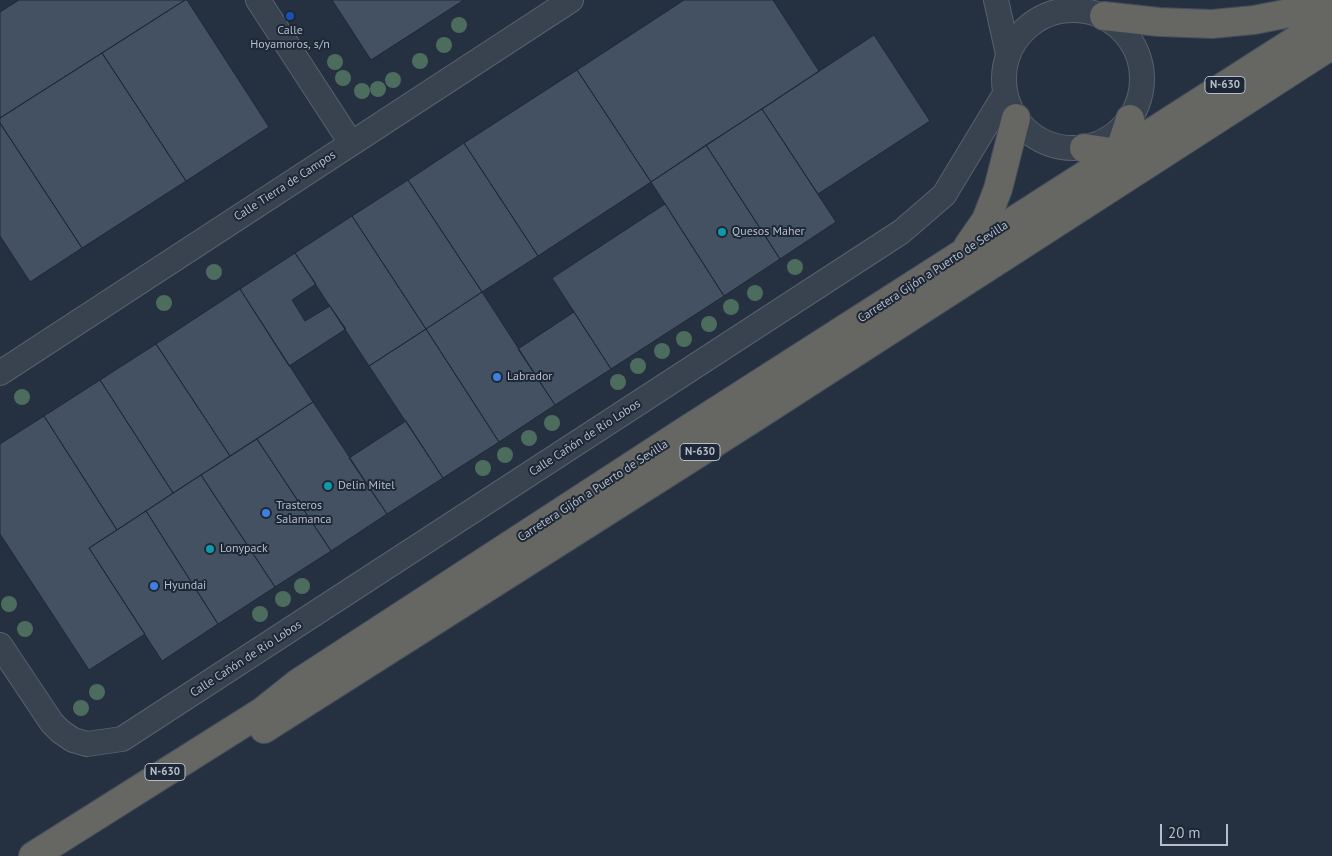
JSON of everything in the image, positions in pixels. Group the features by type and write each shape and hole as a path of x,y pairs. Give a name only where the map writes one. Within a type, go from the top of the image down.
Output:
{"highway":[{"path":"1104,16 1159,22 1212,24 1254,20 1305,10 1332,0"},
{"name":"Carretera Gijón a Puerto de Sevilla","path":"33,856 263,711 298,683 964,252 1332,17"},
{"path":"1084,148 1119,153 1151,149 1254,83 1332,44"},
{"name":"Carretera Gijón a Puerto de Sevilla","path":"67,856 748,421 1332,44"},
{"path":"964,252 986,220 998,189 1011,106"},
{"path":"748,421 836,351 1080,195 1119,153 1130,118"}],"street":[{"path":"258,0 351,143"},
{"name":"Calle Tierra de Campos","path":"0,373 571,0"},
{"path":"996,0 1008,54"},
{"path":"1065,5 1104,16 1123,30 1136,50 1142,73 1140,97 1130,118 1118,132 1102,142 1084,148 1065,148 1046,143 1029,133 1011,106 1004,74 1008,54 1017,38 1029,25 1065,5"},
{"name":"Calle Cañón de Río Lobos","path":"0,645 52,723 60,731 73,740 87,744 122,739 901,232 944,195 1011,106"}],"building":[{"path":"19,0 185,0 0,118 0,12"},
{"path":"187,0 269,127 186,181 102,53"},
{"path":"332,0 464,0 371,60"},
{"path":"684,0 773,0 819,71 651,182 577,70"},
{"path":"874,35 930,121 818,194 762,109"},
{"path":"102,53 186,181 82,248 0,123 0,118"},
{"path":"577,70 651,182 538,256 464,143"},
{"path":"762,109 836,222 780,259 706,145"},
{"path":"0,123 82,248 30,282 0,236"},
{"path":"464,143 538,256 482,292 408,180"},
{"name":"Quesos Maher","path":"706,145 780,259 724,296 651,182"},
{"path":"408,180 482,292 426,329 352,216"},
{"path":"665,204 724,296 611,369 552,278"},
{"path":"352,216 426,329 369,366 295,253"},
{"path":"295,253 316,284 292,300 305,321 330,306 346,329 289,366 240,289"},
{"path":"240,289 313,402 230,456 156,344"},
{"name":"Labrador","path":"482,292 555,405 499,442 426,329"},
{"path":"574,312 611,369 555,405 518,349"},
{"path":"426,329 499,442 443,478 369,366"},
{"path":"156,344 230,456 173,493 100,380"},
{"path":"100,380 173,493 117,530 44,416"},
{"name":"Delin Mitel","path":"313,402 387,514 331,551 257,439"},
{"path":"44,416 117,530 89,548 145,634 89,670 0,534 0,444"},
{"path":"406,421 443,478 387,514 349,458"},
{"name":"Trasteros Salamanca","path":"257,439 331,551 275,587 201,475"},
{"name":"Lonypack","path":"201,475 275,587 218,624 146,511"},
{"name":"Hyundai","path":"146,511 218,624 162,661 89,548"}],"place":[{"name":"Calle Hoyamoros, s/n","path":"290,16"},
{"name":"Quesos Maher","path":"722,232"},
{"name":"Labrador","path":"497,377"},
{"name":"Delin Mitel","path":"328,486"},
{"name":"Trasteros Salamanca","path":"266,513"},
{"name":"Lonypack","path":"210,549"},
{"name":"Hyundai","path":"154,586"}]}
